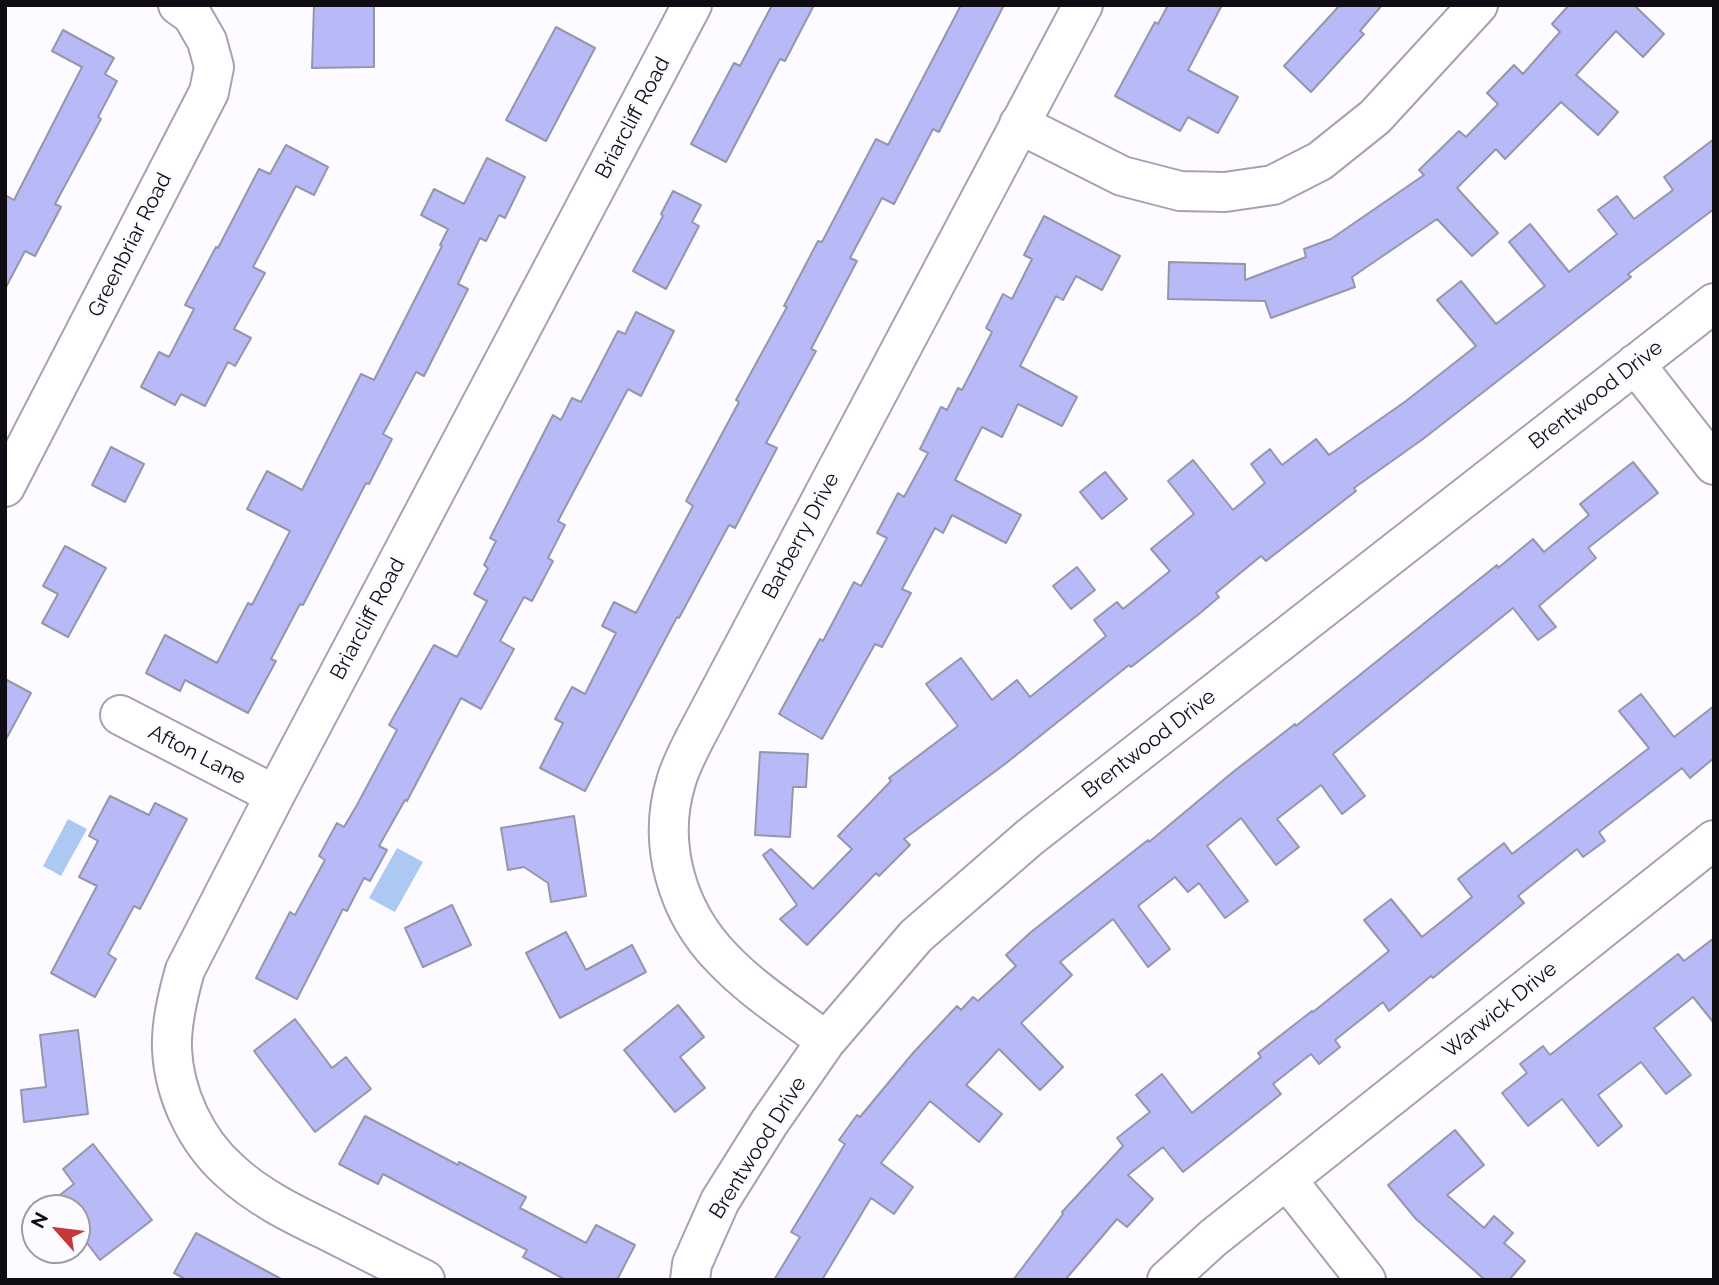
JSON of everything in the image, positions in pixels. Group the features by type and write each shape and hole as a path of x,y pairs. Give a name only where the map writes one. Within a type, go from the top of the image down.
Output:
{"street":[{"name":"Greenbriar Road","path":"5,487 209,92 214,67 206,41 192,15 178,5"},
{"name":"Briarcliff Road","path":"425,1280 258,1194 228,1170 188,1116 177,1083 172,1047 176,1001 185,970 275,795 692,5"},
{"name":"Barberry Drive","path":"826,1041 722,958 683,903 670,855 668,820 676,781 695,738 1083,5"},
{"path":"1019,124 1122,176 1180,191 1225,192 1273,185 1320,161 1375,117 1478,5"},
{"name":"Brentwood Drive","path":"690,1280 692,1264 720,1201 769,1123 826,1041 916,936 1030,837 1714,303"},
{"path":"1636,364 1714,465"},
{"name":"Afton Lane","path":"120,715 275,795"},
{"name":"Warwick Drive","path":"1167,1280 1213,1238 1714,840"},
{"path":"1287,1180 1366,1280"}],"water":[{"path":"68,819 87,829 61,876 43,866"},
{"path":"397,848 423,862 395,912 369,898"}],"building":[{"path":"314,5 374,5 374,67 312,68"},
{"path":"772,5 814,5 785,61 780,59 726,162 691,144 734,63 740,66"},
{"path":"961,5 1004,5 939,132 933,129 894,204 882,198 850,258 857,261 811,349 816,351 766,443 777,448 735,528 729,525 585,791 540,768 563,723 555,719 572,687 585,694 616,633 602,626 614,602 636,613 693,506 686,501 739,402 736,400 787,307 784,306 818,241 822,242 876,139 888,145"},
{"path":"1168,5 1222,5 1188,70 1238,97 1218,133 1188,117 1180,131 1115,96 1155,22 1158,24"},
{"path":"1340,5 1382,5 1360,31 1364,34 1311,92 1284,66"},
{"path":"1569,5 1634,5 1664,34 1643,57 1616,31 1576,75 1618,112 1598,135 1561,102 1505,159 1496,149 1457,188 1498,233 1472,256 1437,219 1352,277 1355,287 1271,318 1265,301 1168,299 1169,262 1245,264 1245,280 1306,257 1304,249 1331,239 1424,175 1419,170 1459,131 1466,137 1498,104 1487,93 1514,65 1523,74 1560,32 1552,24"},
{"path":"556,27 595,48 546,141 506,120"},
{"path":"63,30 114,58 105,74 117,81 98,117 101,119 55,204 61,207 35,256 25,251 5,289 5,195 14,200 82,67 52,51"},
{"path":"1714,139 1714,209 1628,274 1631,277 1423,439 1354,488 1356,491 1266,561 1261,556 1216,593 1219,597 1199,614 904,839 910,845 879,876 876,873 807,945 780,919 797,905 763,855 771,849 813,889 852,849 838,836 891,781 889,778 958,726 926,684 961,658 992,700 1017,680 1030,697 1106,636 1094,620 1117,602 1123,609 1170,571 1151,549 1194,514 1168,481 1193,460 1233,510 1265,483 1251,464 1270,449 1282,465 1316,439 1329,455 1406,401 1476,346 1437,300 1461,281 1496,324 1545,286 1509,242 1530,224 1569,272 1617,234 1598,210 1617,196 1634,219 1673,190 1664,177"},
{"path":"286,145 328,167 314,195 296,186 253,267 265,273 234,329 251,338 235,366 228,362 205,406 181,394 175,405 141,387 159,352 169,357 194,309 185,305 259,169 270,174"},
{"path":"487,158 525,177 505,218 499,215 486,241 480,238 458,284 468,289 424,376 416,372 383,434 392,439 271,659 276,661 248,713 185,680 180,691 146,673 165,635 217,663 248,603 252,605 290,531 247,509 267,471 302,490 361,374 374,380 442,246 440,245 448,229 421,215 434,189 464,204"},
{"path":"673,191 701,205 692,222 699,226 666,289 633,271 663,216 661,214"},
{"path":"1044,216 1120,256 1102,290 1076,276 1063,300 1056,296 1020,366 1077,397 1062,426 1018,404 1002,437 982,427 955,480 1021,515 1006,543 952,515 943,533 935,528 902,589 911,593 882,647 875,644 822,739 779,714 820,639 823,641 854,582 861,586 887,538 877,533 898,493 904,497 928,453 920,449 941,407 947,410 958,388 962,390 992,332 986,328 1003,294 1012,299 1032,259 1024,255"},
{"path":"636,312 674,331 641,396 628,389 558,521 565,525 548,558 553,561 532,601 524,597 500,641 514,649 481,709 461,698 407,801 405,800 379,846 387,850 370,881 364,878 347,911 343,909 297,999 256,978 290,912 295,915 325,860 319,856 337,823 344,827 357,805 397,730 389,725 434,645 457,657 487,601 474,594 488,568 484,565 496,541 490,538 553,415 561,420 572,398 581,402 618,331 625,334"},
{"path":"111,447 144,464 125,502 92,485"},
{"path":"1633,462 1658,493 1588,548 1596,558 1539,606 1556,627 1538,640 1513,608 1333,754 1365,796 1342,814 1321,785 1277,819 1299,847 1276,865 1241,818 1207,846 1248,901 1225,918 1199,883 1188,892 1175,877 1138,906 1170,949 1148,967 1113,919 1060,962 1072,975 1021,1023 1063,1067 1040,1090 999,1049 966,1085 1002,1114 979,1142 930,1101 881,1163 913,1187 894,1214 871,1198 822,1280 774,1280 800,1237 791,1232 845,1144 839,1140 857,1115 860,1117 913,1053 957,1006 961,1010 973,997 978,1001 1016,966 1006,955 1031,932 1148,840 1149,842 1233,772 1295,724 1296,726 1497,565 1498,568 1533,539 1544,552 1589,515 1580,504"},
{"path":"1105,472 1127,499 1102,519 1080,492"},
{"path":"65,546 106,568 68,637 42,623 58,594 43,586"},
{"path":"1077,567 1095,590 1071,609 1053,586"},
{"path":"5,679 31,693 5,741"},
{"path":"1641,694 1674,737 1714,706 1714,758 1690,778 1682,768 1599,832 1605,841 1583,857 1577,849 1518,896 1524,903 1433,978 1431,976 1389,1011 1383,1002 1335,1040 1340,1047 1319,1064 1311,1054 1273,1084 1281,1094 1183,1172 1163,1147 1128,1175 1153,1199 1127,1227 1117,1219 1065,1280 1013,1280 1062,1212 1123,1146 1117,1138 1150,1112 1136,1095 1162,1074 1192,1113 1261,1057 1258,1053 1389,951 1364,920 1391,899 1422,937 1472,897 1458,879 1504,843 1512,854 1649,748 1619,711"},
{"path":"760,752 808,754 806,787 793,787 790,837 755,835"},
{"path":"110,796 149,815 155,803 187,819 140,909 134,906 108,954 116,959 95,997 51,973 97,886 79,877 98,841 89,836"},
{"path":"574,816 586,896 551,902 548,883 524,867 508,870 501,828"},
{"path":"452,905 471,945 423,967 405,928"},
{"path":"566,932 586,970 632,945 646,972 560,1018 526,953"},
{"path":"1714,938 1714,1023 1693,997 1654,1028 1691,1075 1666,1094 1641,1062 1598,1095 1622,1126 1598,1146 1562,1099 1528,1126 1502,1093 1527,1073 1520,1064 1543,1046 1550,1055 1678,954 1684,961"},
{"path":"678,1005 704,1037 680,1057 705,1088 675,1112 624,1050"},
{"path":"295,1019 332,1068 346,1057 371,1089 315,1132 254,1051"},
{"path":"78,1030 88,1114 24,1122 21,1090 46,1087 40,1035"},
{"path":"365,1116 526,1197 520,1208 586,1243 596,1225 635,1245 617,1280 566,1280 523,1257 527,1250 383,1174 378,1184 339,1164"},
{"path":"1455,1130 1484,1165 1447,1195 1484,1228 1494,1216 1513,1233 1504,1243 1525,1261 1509,1280 1485,1280 1416,1219 1388,1185"},
{"path":"93,1144 152,1220 100,1260 91,1248 91,1194 61,1194 74,1184 63,1169"},
{"path":"196,1233 283,1280 187,1280 174,1273"}]}
